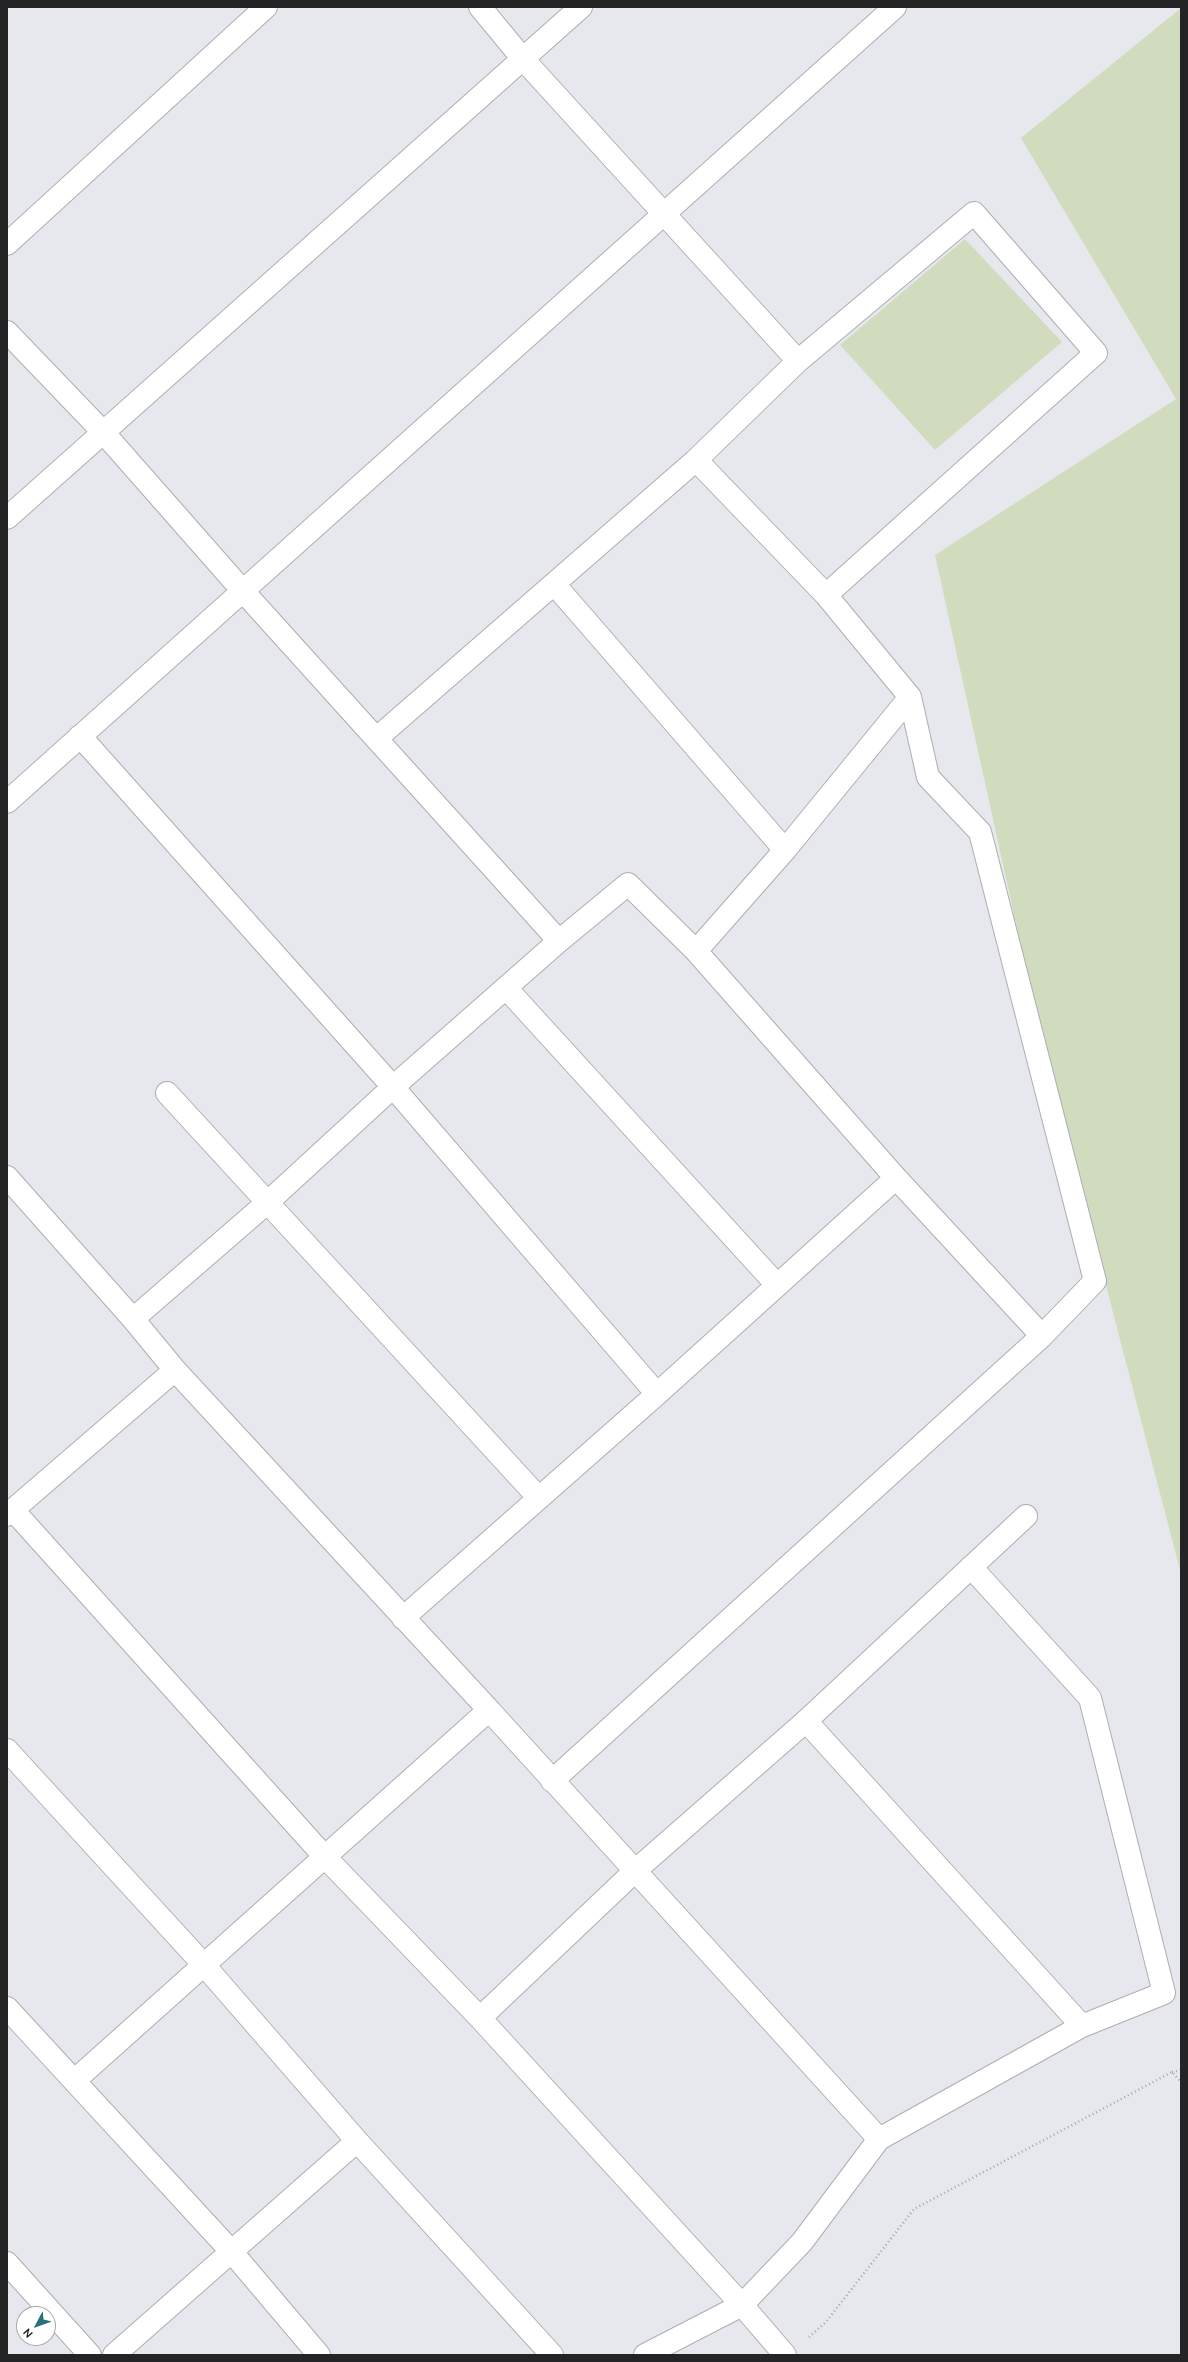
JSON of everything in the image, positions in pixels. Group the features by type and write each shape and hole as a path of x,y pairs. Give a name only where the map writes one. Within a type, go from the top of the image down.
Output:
{"street":[{"path":"7,244 266,7"},
{"path":"480,7 523,59 798,361"},
{"path":"7,518 581,7"},
{"path":"7,802 242,590 895,7"},
{"path":"377,738 555,585 696,460 798,361 974,214 1096,353 826,595"},
{"path":"7,332 103,432 242,590 559,941"},
{"path":"552,1781 1042,1336 1095,1281 980,832 928,777 910,697 826,595 696,460"},
{"path":"555,585 785,850"},
{"path":"696,951 785,850 910,697"},
{"path":"80,736 393,1087 657,1394"},
{"path":"133,1319 268,1202 393,1087 559,941 628,884 696,951 896,1178 1042,1336"},
{"path":"506,988 777,1285"},
{"path":"168,1093 538,1497"},
{"path":"7,1177 133,1319 175,1370 489,1710 552,1781 636,1870 879,2140"},
{"path":"403,1618 538,1497 657,1394 896,1178"},
{"path":"175,1370 10,1513 324,1856 480,2018 742,2305 785,2355"},
{"path":"480,2018 636,1870 806,1721 1026,1516"},
{"path":"645,2355 742,2305 802,2242 879,2140 1082,2026 1164,1993 1090,1698 971,1567"},
{"path":"74,2081 489,1710"},
{"path":"806,1721 1082,2026"},
{"path":"7,1750 204,1965 357,2141 552,2355"},
{"path":"7,2008 231,2252 319,2355"},
{"path":"114,2355 357,2141"},
{"path":"7,2263 90,2355"}],"path":[{"path":"804,2341 826,2322 914,2209 1172,2072 1181,2070"},
{"path":"1172,2072 1181,2082"}],"green space":[{"path":"1181,8 1181,1574 1038,1024 935,555 1176,399 1021,138"},
{"path":"965,239 1062,342 935,450 840,345"}]}
